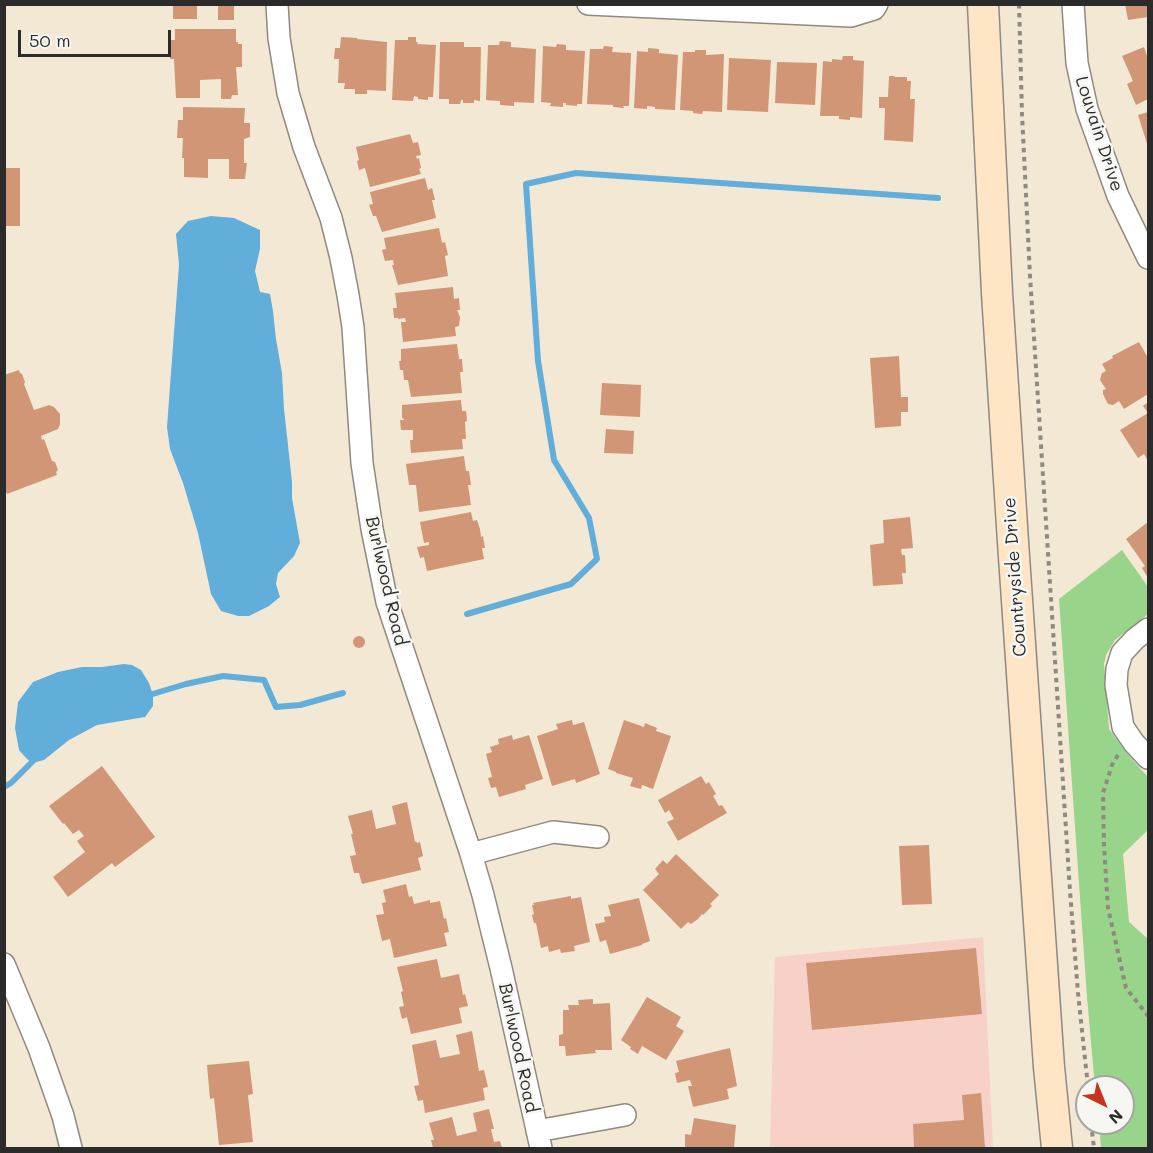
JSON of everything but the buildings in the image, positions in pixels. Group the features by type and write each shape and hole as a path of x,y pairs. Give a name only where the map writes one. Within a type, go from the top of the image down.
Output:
{"main road":[{"name":"Countryside Drive","path":"983,4 997,293 1013,542 1049,1067 1057,1149"}],"street":[{"name":"Burlwood Road","path":"277,4 283,65 295,120 331,218 346,286 353,327 362,463 372,529 387,602 483,895 539,1140"},
{"path":"588,4 851,16 874,9 877,4"},
{"name":"Louvain Drive","path":"1073,4 1077,63 1087,109 1118,196 1149,258"},
{"path":"1149,629 1135,639 1122,653 1117,669 1116,685 1123,727 1134,744 1149,758"},
{"path":"471,854 553,832 598,837"},
{"path":"4,964 39,1048 63,1116 71,1149"},
{"path":"539,1140 625,1115"}],"path":[{"path":"1019,4 1030,276 1070,891 1087,1075"},
{"path":"1121,749 1112,765 1103,793 1108,908 1126,988 1149,1016"}],"shaded area":[{"path":"983,937 993,1148 770,1148 775,957"}],"green space":[{"path":"1122,550 1148,587 1148,614 1115,640 1106,655 1104,664 1109,729 1148,777 1148,830 1123,854 1129,922 1148,939 1148,1148 1101,1148 1100,1135 1135,1135 1135,1075 1094,1075 1059,599"}],"water":[{"path":"211,216 234,218 260,230 260,249 255,271 260,292 270,294 273,311 282,373 292,498 300,543 294,556 278,573 276,584 280,597 269,606 249,616 238,616 221,611 211,594 198,533 170,449 167,427 179,265 176,234 188,221"},
{"path":"124,664 141,670 149,683 153,695 153,706 145,717 97,725 69,740 44,760 32,763 26,758 19,750 15,728 18,702 33,682 58,672 82,667"}],"waterway":[{"path":"467,614 571,584 597,559 589,518 554,460 538,361 526,184 576,173 938,198"},
{"path":"146,696 223,676 264,680 276,707 300,705 343,693"},
{"path":"4,787 37,757"}]}
